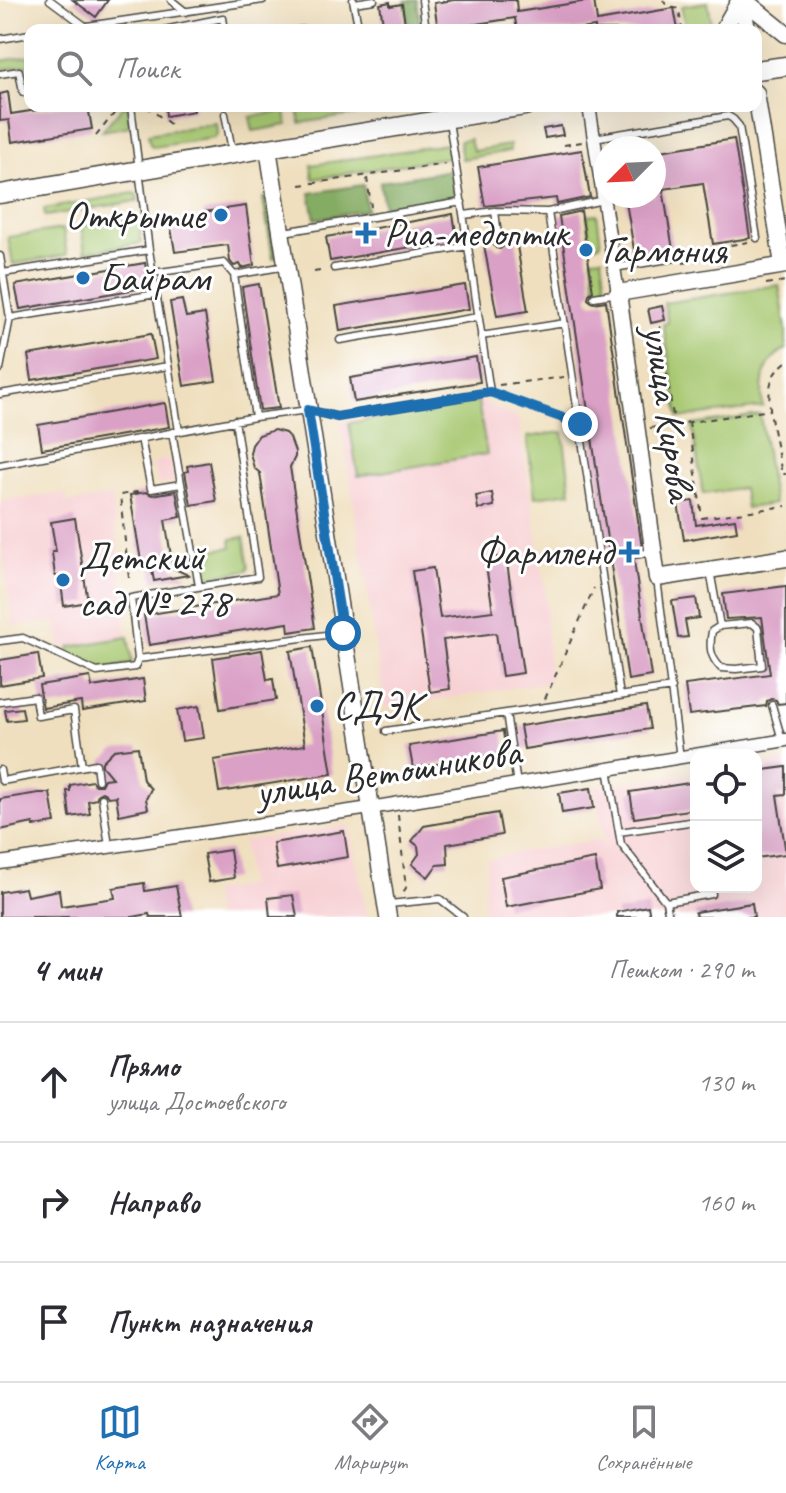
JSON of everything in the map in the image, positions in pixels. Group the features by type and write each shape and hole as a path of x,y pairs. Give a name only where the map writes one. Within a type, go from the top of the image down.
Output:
{"main road":[{"path":"762,69 786,66"},
{"path":"0,194 463,112"}],"street":[{"path":"727,24 742,0"},
{"path":"742,0 746,24"},
{"path":"742,0 786,34"},
{"path":"589,112 589,140 594,160"},
{"path":"759,112 785,270"},
{"path":"268,148 370,808 392,908"},
{"path":"605,208 618,293"},
{"name":"улица Кирова","path":"657,578 618,293 785,270"},
{"path":"657,578 786,558"},
{"name":"улица Ветошникова","path":"0,863 370,808 784,741"}],"lane":[{"path":"50,0 82,24"},
{"path":"171,0 186,12"},
{"path":"99,24 263,0"},
{"path":"358,24 354,2 374,0"},
{"path":"422,0 425,24"},
{"path":"194,24 223,18 224,24"},
{"path":"0,39 24,35"},
{"path":"0,74 19,71 24,92"},
{"path":"132,112 168,366 181,484 199,586"},
{"path":"225,114 232,154"},
{"path":"0,454 1,465 235,420 308,410 337,417 490,389 462,202 442,114"},
{"path":"589,140 728,116 739,126 757,238"},
{"path":"751,201 772,198"},
{"path":"281,233 462,202"},
{"path":"464,215 495,211 548,212 594,202"},
{"path":"495,211 499,243"},
{"path":"548,212 620,696"},
{"path":"334,268 468,246"},
{"path":"3,273 149,250"},
{"path":"0,256 10,318 0,369"},
{"path":"614,268 675,258"},
{"path":"153,273 224,263 234,275 255,417"},
{"path":"234,275 286,266"},
{"path":"594,297 618,293"},
{"path":"10,318 156,294"},
{"path":"562,302 571,301"},
{"path":"340,340 478,317"},
{"path":"481,336 565,323"},
{"path":"0,394 168,366"},
{"path":"0,641 23,638 97,672 135,667 138,659 131,598 258,577 235,420"},
{"path":"141,438 151,489 181,484"},
{"path":"633,555 653,552"},
{"path":"600,560 610,559"},
{"path":"710,570 720,626"},
{"path":"657,578 680,758"},
{"path":"762,666 721,668 713,660 712,631 720,626 752,623 758,628 765,675"},
{"path":"138,659 343,633"},
{"path":"386,731 672,688"},
{"path":"0,702 35,697 38,716 74,710 82,766"},
{"path":"772,705 784,741"},
{"path":"506,713 517,784"},
{"path":"0,770 2,781 96,764 98,780"},
{"path":"608,769 621,844 666,902 669,917"},
{"path":"102,798 109,846"},
{"path":"619,832 690,822"},
{"path":"666,902 712,893"},
{"path":"392,908 440,899 463,917"}],"path":[{"path":"663,0 667,6 679,9 681,24"},
{"path":"96,136 115,112"},
{"path":"154,112 170,124"},
{"path":"564,145 589,140"},
{"path":"300,185 455,163"},
{"path":"366,175 373,216"},
{"path":"712,248 748,242"},
{"path":"675,258 676,264 714,257"},
{"path":"314,272 334,268"},
{"path":"766,284 785,270"},
{"path":"660,326 674,424"},
{"path":"786,362 775,372 769,395 782,474 786,474"},
{"path":"490,389 573,376"},
{"path":"490,389 580,424"},
{"path":"637,430 771,410"},
{"path":"689,422 702,518 786,506"},
{"path":"129,578 120,495 151,489"},
{"path":"541,708 602,571"},
{"path":"392,908 406,888 398,814"}],"shaded area":[{"path":"478,399 518,418 545,586 549,682 385,708 341,422"},
{"path":"170,459 174,482 158,485 155,469 149,470 159,460"},
{"name":"Детский сад № 278","path":"66,493 67,503 112,496 127,636 60,647 56,622 13,626 0,538 0,501"},
{"path":"786,761 786,917 486,917 483,907 487,860 600,839 606,849 594,787 690,774 690,893 762,893 762,764"},
{"path":"349,825 367,917 215,917 212,892 248,885 243,841"}],"green space":[{"path":"417,0 420,24 408,24 405,1"},
{"path":"708,2 712,24 685,24 681,6"},
{"path":"24,57 24,66 0,70 0,61"},
{"path":"118,112 129,112 130,126 102,131"},
{"path":"285,112 287,125 253,131 250,117"},
{"path":"299,112 372,112 300,123"},
{"path":"216,123 217,134 214,138 153,147 150,144 148,134"},
{"path":"470,139 473,151 510,145 510,151 462,159 459,141"},
{"path":"447,144 449,157 313,179 311,165"},
{"path":"451,170 455,196 384,207 380,182"},
{"path":"363,185 367,210 315,219 310,193"},
{"path":"133,193 138,201 45,216 44,209"},
{"path":"268,197 277,257 273,258 263,198"},
{"path":"597,214 601,244 591,246 587,215"},
{"path":"138,217 142,243 85,252 81,226"},
{"path":"63,229 67,255 13,264 8,237"},
{"path":"602,257 606,287 596,288 592,258"},
{"path":"779,285 786,349 768,366 762,390 763,407 679,418 663,324 668,323 664,303"},
{"path":"478,402 487,454 358,476 349,423"},
{"path":"760,415 774,504 746,508 743,488 703,494 692,425"},
{"path":"563,432 571,492 535,497 527,437"},
{"path":"244,537 248,570 208,577 202,558 213,556 212,550 232,547 231,539"},
{"path":"128,637 132,662 97,670 72,657 69,647"}],"building":[{"path":"73,0 108,0 96,17"},
{"path":"516,0 517,12 594,0 597,21 674,8 677,24 516,24 515,18 476,24 437,24 434,3"},
{"path":"380,4 402,4 405,24 383,24"},
{"path":"8,92 11,114 89,112 92,129 12,142 9,120 0,121 0,94"},
{"path":"166,112 188,112 166,116"},
{"path":"561,126 563,135 545,138 543,129"},
{"path":"734,139 750,238 713,244 703,183 666,189 666,150"},
{"path":"582,150 590,197 557,204 556,198 485,206 478,167"},
{"path":"246,206 254,265 234,266 230,261 228,245 175,252 170,222 204,217 203,212"},
{"path":"666,207 673,250 635,256 627,208"},
{"path":"581,211 593,291 588,299 593,303 606,301 642,548 630,550 627,555 634,561 651,676 628,680 559,216"},
{"path":"453,214 457,239 330,261 326,237"},
{"path":"516,240 528,311 497,316 484,245 493,244 500,249 505,242"},
{"path":"145,263 149,287 20,309 15,285"},
{"path":"259,284 279,408 260,410 242,287"},
{"path":"465,285 469,309 340,331 336,306"},
{"path":"182,300 186,317 205,314 216,381 184,386 170,302"},
{"path":"662,306 665,320 651,323 648,309"},
{"path":"151,334 156,359 32,380 28,355"},
{"path":"476,357 480,382 354,402 350,378"},
{"path":"165,403 169,427 42,449 38,425"},
{"path":"274,430 290,438 295,452 290,467 315,628 289,632 288,623 149,645 144,615 278,594 260,473 254,468 250,453 259,435"},
{"path":"209,462 216,501 191,505 185,472 188,471 187,466"},
{"path":"176,491 181,517 165,520 173,568 188,575 154,581 151,565 142,567 130,495"},
{"path":"492,493 494,506 478,509 476,496"},
{"path":"693,501 696,525 735,519 737,531 684,540 678,503"},
{"path":"75,518 88,602 64,606 60,576 55,576 52,552 56,552 51,522"},
{"path":"506,556 523,673 502,676 496,633 443,640 450,689 430,692 412,571 433,568 440,618 493,611 485,559"},
{"path":"786,586 786,703 778,704 771,699 766,706 689,715 685,685 770,674 762,617 726,619 723,594"},
{"path":"696,598 699,618 685,620 688,637 678,638 672,601"},
{"path":"312,647 332,774 219,792 214,760 305,745 290,651"},
{"path":"262,650 267,680 273,679 276,700 220,709 213,658"},
{"path":"38,654 42,678 0,685 0,660"},
{"path":"90,677 92,687 143,679 146,701 82,711 81,702 43,708 39,685"},
{"path":"199,706 204,738 182,741 177,710"},
{"path":"646,706 650,729 524,749 520,726"},
{"path":"22,708 24,719 7,721 5,710"},
{"path":"503,731 506,753 413,768 409,746"},
{"path":"138,747 143,780 151,789 146,799 148,809 119,815 116,796 108,797 102,792 96,799 88,801 90,814 70,817 67,791 70,791 70,785 92,781 95,785 101,785 104,779 112,778 102,762 114,750"},
{"path":"786,767 786,794 777,795 786,854 762,857 762,770"},
{"path":"690,783 690,810 634,818 630,792"},
{"path":"591,788 594,808 562,813 559,793"},
{"path":"50,793 55,823 33,826 33,823 0,830 0,799"},
{"path":"498,813 502,835 447,844 448,864 437,865 428,877 412,864 419,854 418,846 412,841 424,826"},
{"path":"344,831 348,857 277,869 273,843"},
{"path":"230,850 234,878 209,882 204,854"},
{"path":"595,859 600,889 506,907 501,877"},
{"path":"144,883 145,891 176,886 182,917 150,917 149,914 133,917 0,917 0,892 25,888 27,896 59,890 61,906 115,898 113,888"},
{"path":"293,895 297,917 270,917 268,898"},
{"path":"752,903 754,917 696,917 695,912"},
{"path":"648,906 650,917 617,917 617,912"}],"place":[{"name":"Открытие","path":"221,215"},
{"name":"Риа-медоптик","path":"366,233"},
{"name":"Гармония","path":"586,250"},
{"name":"Байрам","path":"83,278"},
{"name":"Фармленд","path":"629,552"},
{"name":"Детский сад № 278","path":"63,580"},
{"name":"СДЭК","path":"317,706"}],"route":[{"path":"343,633 308,410 337,417 490,392 580,424"}]}
